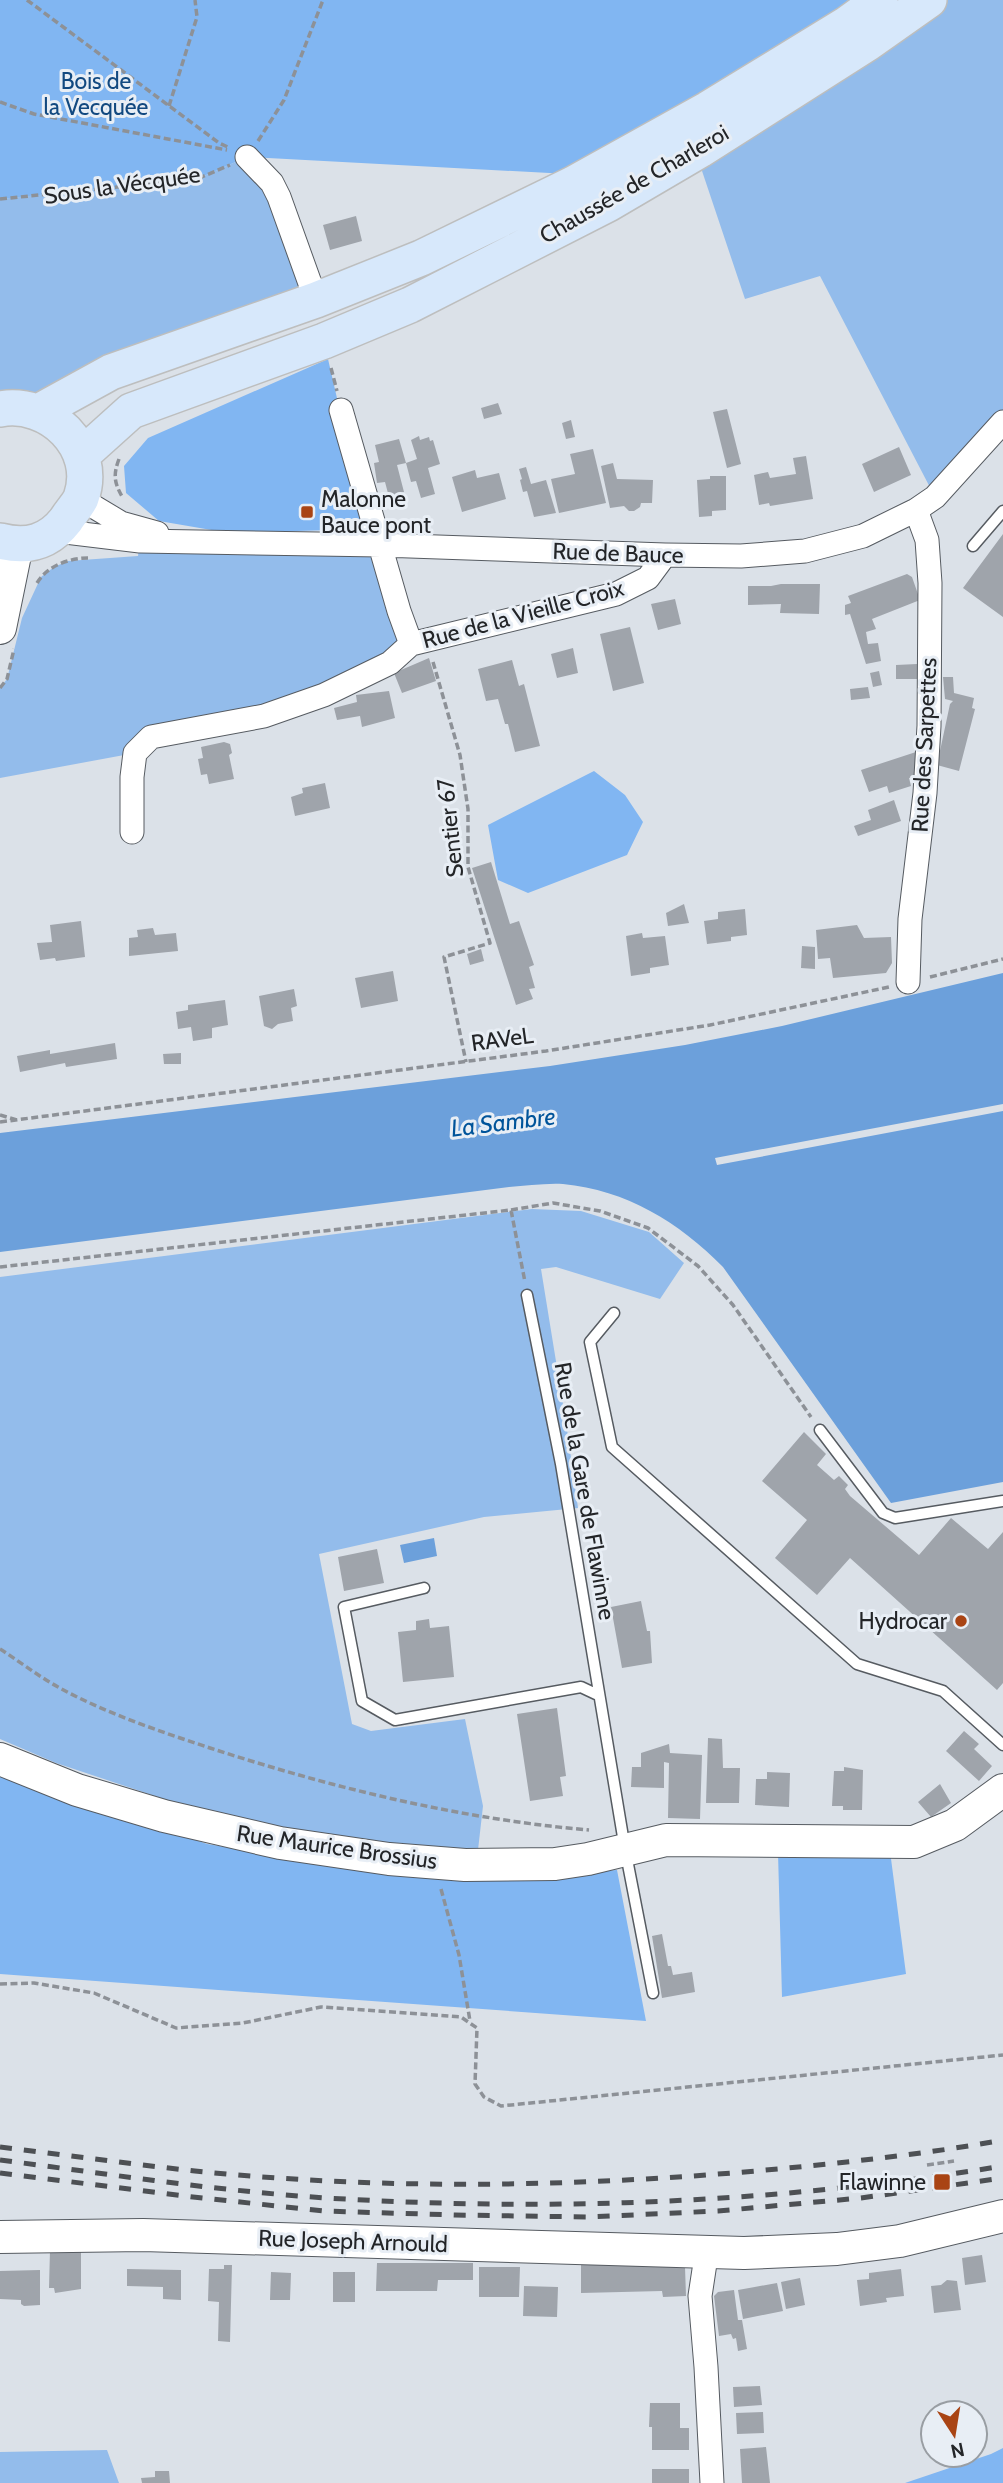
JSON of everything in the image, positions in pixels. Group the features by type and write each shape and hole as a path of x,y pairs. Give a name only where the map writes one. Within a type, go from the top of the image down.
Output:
{"main road":[{"name":"Chaussée de Charleroi","path":"40,411 111,372 316,300 421,258 573,184 708,109 847,24 880,0"},
{"name":"Chaussée de Charleroi","path":"81,456 131,411 326,350 608,204 700,150 857,50 929,0"},
{"path":"316,300 326,350"},
{"path":"0,409 13,407 40,411 66,429 81,456 84,477 81,499 57,531 45,539 9,543"}],"street":[{"path":"247,157 272,183 279,197 316,300"},
{"name":"Rue de la Vieille Croix","path":"341,410 399,611 418,642"},
{"name":"Rue de Bauce","path":"57,531 140,541 381,545 665,555 741,556 804,551 863,536 916,510 935,497 1003,422"},
{"name":"Rue de Bauce","path":"81,499 121,523 188,540"},
{"name":"Rue des Sarpettes","path":"908,982 910,919 925,793 929,726 930,583 927,540 916,510"},
{"path":"8,635 9,543"},
{"name":"Rue de la Vieille Croix","path":"132,832 135,753 151,737 264,716 324,695 390,663 418,642 616,594 648,578 665,555"},
{"name":"Rue Maurice Brossius","path":"0,1759 77,1790 164,1816 280,1843 388,1859 465,1865 555,1864 588,1859 623,1841 914,1842 955,1825 1003,1790"},
{"name":"Rue Joseph Arnould","path":"0,2237 143,2235 744,2253 837,2249 900,2241 1003,2217"},
{"path":"707,2250 700,2296 712,2483"}],"lane":[{"path":"973,545 1003,511"},
{"name":"Rue de la Gare de Flawinne","path":"527,1295 561,1464 623,1841 653,1993"},
{"path":"614,1313 590,1342 612,1447 858,1664 943,1691 1003,1745"},
{"path":"820,1430 883,1513 895,1518 1003,1501"},
{"path":"424,1588 344,1607 362,1701 395,1720 581,1687 598,1695"}],"path":[{"path":"27,0 219,143 247,157"},
{"path":"169,106 197,17 195,0"},
{"path":"247,157 284,100 323,0"},
{"path":"0,102 34,114 183,143 207,145 247,157"},
{"name":"Sous la Vécquée","path":"0,199 197,178 247,157"},
{"path":"326,350 341,410"},
{"path":"127,451 119,459 114,474 117,488 123,498 147,513 142,529"},
{"path":"33,590 41,578 54,567 68,561 90,559"},
{"path":"0,688 7,679 8,635"},
{"name":"Sentier 67","path":"418,642 450,713 468,809 468,867 490,943 444,957 466,1062"},
{"name":"RAVeL","path":"0,1122 466,1062 710,1025 1003,959"},
{"path":"0,1115 19,1120"},
{"path":"0,1267 511,1210 553,1203 600,1211 648,1228 698,1266 733,1305 820,1430"},
{"path":"511,1210 527,1295"},
{"path":"0,1649 56,1686 102,1709 281,1771 466,1814 623,1841"},
{"path":"434,1862 459,1955 470,2024"},
{"path":"0,1984 34,1983 94,1993 176,2028 243,2023 321,2007 461,2017 477,2028 475,2084 484,2097 501,2106 1003,2054"},
{"path":"927,2165 954,2161"}],"shaded area":[{"path":"926,0 1003,0 1003,421 935,497 820,276 745,299 698,159"},
{"path":"247,157 316,300 40,411 0,409 0,199 197,179"},
{"path":"140,541 381,545 411,644 390,663 135,753 0,778 0,688 7,679 22,618 41,577 68,561 138,556"},
{"path":"532,1209 581,1211 649,1232 684,1263 660,1299 556,1267 541,1269 578,1508 484,1517 319,1554 352,1724 371,1731 465,1719 483,1806 478,1850 331,1841 197,1810 56,1763 0,1739 0,1277"},
{"path":"107,2450 119,2483 0,2483 0,2452"}],"green space":[{"name":"Bois de la Vecquée","path":"0,0 858,0 568,174 247,157 197,179 0,199"},
{"path":"328,359 367,529 229,533 159,521 126,493 124,466 148,438"},
{"path":"594,771 625,795 643,822 627,855 528,893 498,880 488,825"},
{"path":"0,1770 207,1844 382,1873 463,1880 617,1870 646,2021 0,1974"},
{"path":"890,1851 906,1974 782,1997 778,1853"},
{"path":"1003,2448 1003,2483 905,2483 947,2469 989,2469 991,2454"}],"water":[{"name":"La Sambre","path":"1003,973 1003,1104 715,1158 717,1165 1003,1111 1003,1482 891,1503 723,1267 688,1236 650,1211 630,1201 586,1187 556,1184 509,1187 0,1252 0,1133 550,1066 685,1045 782,1026"},
{"path":"434,1538 437,1556 404,1563 400,1545"}],"building":[{"path":"356,216 362,241 330,250 323,225"},
{"path":"498,403 502,414 484,419 481,408"},
{"path":"727,409 741,464 727,468 713,412"},
{"path":"571,420 575,437 566,439 562,423"},
{"path":"419,436 420,440 429,437 430,441 433,440 440,464 428,468 435,494 421,498 416,481 411,482 406,463 417,459 411,440"},
{"path":"399,439 406,463 397,465 404,492 389,497 385,482 377,483 374,463 379,462 375,445"},
{"path":"899,447 911,475 874,492 862,464"},
{"path":"593,449 606,503 559,513 551,479 575,474 570,454"},
{"path":"806,456 813,499 770,506 769,503 759,505 754,475 768,472 770,478 796,474 793,458"},
{"path":"613,463 617,479 653,480 652,503 641,503 634,511 629,511 624,506 610,508 601,466"},
{"path":"526,467 531,484 546,480 556,513 534,517 527,491 523,492 520,480 519,469"},
{"path":"475,470 477,478 499,473 506,499 462,512 452,477"},
{"path":"710,476 726,476 726,510 712,511 712,516 699,517 697,480 710,479"},
{"path":"1003,534 1003,617 963,588"},
{"path":"907,574 912,577 920,600 872,619 876,629 866,632 868,644 878,643 881,661 866,664 850,614 845,615 845,605 851,603 848,596"},
{"path":"820,584 819,614 780,613 781,604 748,605 748,586"},
{"path":"675,599 681,624 658,630 651,604"},
{"path":"630,627 644,683 613,691 600,634"},
{"path":"573,648 578,673 557,678 551,654"},
{"path":"429,658 436,681 402,693 394,673"},
{"path":"512,660 519,686 524,684 540,746 515,752 498,699 486,701 478,669"},
{"path":"917,664 918,679 896,679 896,665"},
{"path":"879,671 882,685 873,687 870,673"},
{"path":"943,677 953,677 954,693 974,698 972,708 975,709 959,771 937,765 950,704 953,701 945,699"},
{"path":"868,687 870,698 851,700 850,689"},
{"path":"389,691 395,718 362,727 360,716 337,720 334,708 357,702 356,695"},
{"path":"224,742 230,744 232,753 229,755 234,779 209,784 207,774 201,775 198,759 203,758 201,747"},
{"path":"919,751 917,776 909,778 911,786 889,793 887,786 869,792 861,770"},
{"path":"325,783 330,808 295,816 291,797 303,793 302,788"},
{"path":"894,800 901,821 858,836 854,826 871,820 868,810"},
{"path":"491,862 510,924 519,921 534,965 529,967 535,988 529,989 533,999 516,1005 472,868"},
{"path":"684,904 689,923 668,926 666,913"},
{"path":"745,909 747,935 731,937 731,941 707,944 704,921 718,919 718,912"},
{"path":"81,921 85,957 40,960 37,943 52,942 50,925"},
{"path":"857,925 864,938 891,937 892,963 886,973 833,978 830,958 818,959 816,930"},
{"path":"153,928 155,935 176,933 178,951 129,956 129,938 138,937 137,930"},
{"path":"642,933 643,938 665,936 669,965 650,968 650,973 631,976 626,936"},
{"path":"802,946 815,947 815,969 801,968"},
{"path":"481,949 484,961 470,965 467,954"},
{"path":"393,971 398,1001 361,1008 355,978"},
{"path":"294,989 297,1006 291,1008 293,1021 278,1024 272,1029 264,1026 259,996"},
{"path":"225,1000 228,1025 212,1028 212,1038 193,1041 191,1027 178,1029 176,1012 188,1010 188,1005"},
{"path":"115,1043 117,1059 66,1067 65,1063 20,1072 17,1056 50,1050 50,1054"},
{"path":"181,1053 181,1064 164,1064 163,1054"},
{"name":"Hydrocar","path":"804,1432 826,1454 817,1465 834,1480 839,1476 848,1485 845,1489 850,1496 919,1555 951,1518 988,1549 1003,1532 1003,1683 997,1690 850,1558 817,1595 775,1558 807,1520 762,1481"},
{"path":"377,1549 384,1583 344,1591 338,1557"},
{"path":"641,1601 647,1631 650,1631 652,1663 622,1668 611,1607"},
{"path":"429,1619 430,1628 449,1626 454,1677 403,1682 398,1632 416,1630 416,1621"},
{"path":"557,1708 566,1776 560,1777 563,1796 530,1801 517,1714"},
{"path":"964,1731 979,1744 974,1749 992,1766 979,1781 946,1751"},
{"path":"708,1738 722,1739 723,1768 740,1768 739,1803 706,1803"},
{"path":"669,1744 670,1753 702,1755 700,1819 668,1818 669,1763 664,1762 664,1788 631,1787 632,1767 641,1767 641,1753"},
{"path":"844,1767 863,1770 862,1810 843,1810 843,1806 832,1806 834,1771 844,1771"},
{"path":"767,1772 790,1773 789,1807 755,1805 756,1779 767,1779"},
{"path":"940,1784 951,1803 931,1817 918,1802"},
{"path":"662,1934 668,1966 671,1966 673,1975 692,1972 695,1992 662,1998 652,1936"},
{"path":"81,2249 81,2289 55,2293 54,2288 49,2288 50,2250"},
{"path":"982,2255 986,2282 965,2285 962,2258"},
{"path":"377,2263 473,2263 473,2280 438,2280 437,2291 376,2291"},
{"path":"679,2263 685,2267 686,2296 663,2297 662,2291 581,2293 581,2264"},
{"path":"224,2265 232,2265 230,2342 218,2341 219,2302 208,2301 209,2269 224,2269"},
{"path":"479,2267 520,2267 519,2297 479,2297"},
{"path":"127,2269 181,2270 181,2300 163,2299 163,2287 127,2286"},
{"path":"901,2269 904,2296 860,2306 857,2280 869,2279 869,2273"},
{"path":"40,2270 40,2305 24,2306 21,2300 0,2299 0,2271"},
{"path":"271,2272 291,2273 290,2300 270,2300"},
{"path":"333,2272 355,2272 355,2302 333,2302"},
{"path":"800,2278 805,2305 786,2309 781,2282"},
{"path":"947,2280 957,2281 961,2310 934,2313 931,2286 941,2285"},
{"path":"777,2283 783,2311 743,2319 738,2290"},
{"path":"524,2286 558,2287 557,2317 523,2316"},
{"path":"734,2290 738,2320 742,2320 747,2349 738,2351 736,2338 733,2339 731,2334 719,2336 714,2296 718,2292"},
{"path":"760,2386 762,2405 734,2407 733,2387"},
{"path":"650,2403 680,2403 680,2428 689,2428 689,2450 652,2450"},
{"path":"763,2412 764,2433 737,2434 736,2413"},
{"path":"766,2447 770,2483 742,2483 740,2449"},
{"path":"652,2469 689,2469 689,2483 652,2483"},
{"path":"155,2471 169,2471 170,2483 142,2483 141,2478 155,2477"}],"railway":[{"path":"0,2147 269,2177 343,2182 491,2184 640,2179 788,2168 1003,2140"},
{"path":"0,2160 286,2195 496,2204 581,2204 750,2196 835,2189 1003,2166"},
{"path":"0,2173 324,2211 588,2217 718,2211 861,2198 1003,2178"}],"place":[{"name":"Malonne Bauce pont","path":"307,512"},
{"name":"Hydrocar","path":"961,1621"},
{"name":"Flawinne","path":"942,2182"}]}
